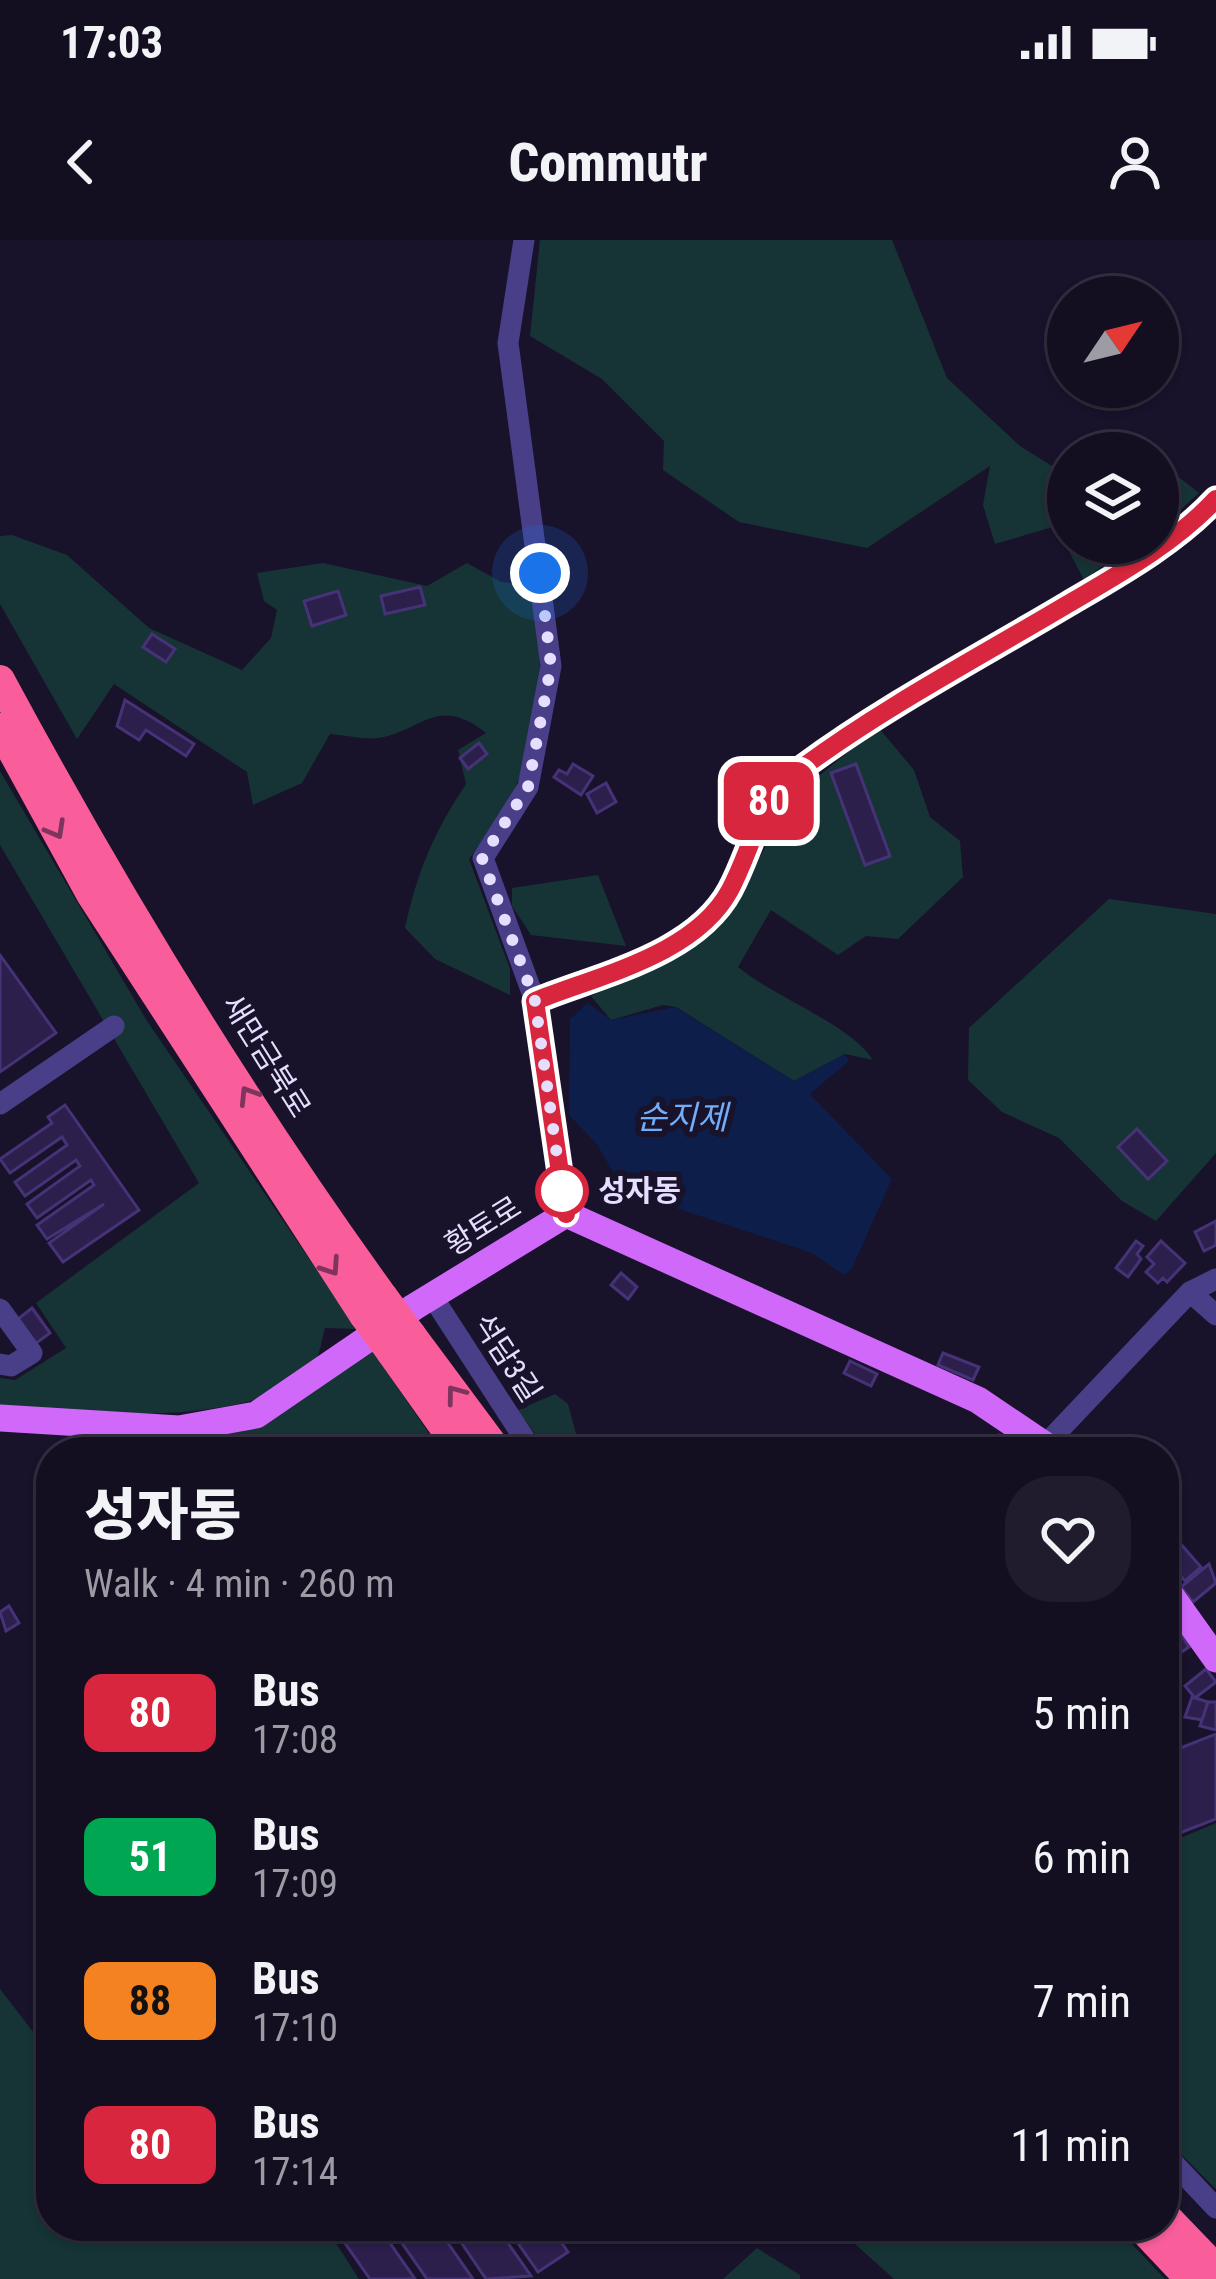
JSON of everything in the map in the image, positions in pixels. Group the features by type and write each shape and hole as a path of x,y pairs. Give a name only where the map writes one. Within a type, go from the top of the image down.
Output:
{"highway":[{"name":"새만금북로","path":"0,680 111,877 323,1214 374,1306"},
{"name":"새만금북로","path":"0,728 91,894 401,1344 454,1437"},
{"name":"새만금북로","path":"401,1344 485,1437"},
{"path":"1179,2231 1216,2269"},
{"path":"1153,2241 1190,2279"}],"main road":[{"name":"황토로","path":"204,1437 256,1415 432,1296 566,1214 978,1400 1034,1437"},
{"name":"황토로","path":"0,1418 179,1429 195,1437"},
{"path":"1179,1607 1216,1659"}],"street":[{"path":"524,240 508,343 551,666 528,787 482,858 535,1001 566,1214"},
{"path":"535,1001 659,952 700,926 729,891 762,810 796,772 856,729 1109,580 1193,524 1216,499"},
{"path":"0,1104 114,1026"},
{"path":"1061,1437 1190,1292 1216,1279"},
{"path":"1190,1292 1216,1315"},
{"name":"석담3길","path":"432,1296 523,1437"},
{"path":"0,1309 32,1352 11,1366 0,1364"},
{"path":"1179,2169 1216,2209"}],"green space":[{"path":"540,240 892,240 947,378 1020,446 1047,463 1047,529 995,544 983,505 990,466 867,548 739,522 663,470 664,441 602,379 530,336"},
{"path":"1179,477 1199,493 1179,511"},
{"path":"12,535 67,555 149,628 242,670 271,638 277,610 264,601 257,573 323,563 427,586 467,563 501,582 535,586 540,663 531,739 511,798 469,859 510,969 510,995 435,959 405,928 428,853 466,784 458,750 486,733 455,716 442,716 379,738 330,734 302,783 253,805 247,772 114,684 77,739 0,604 0,536"},
{"path":"1076,564 1105,564 1084,580"},
{"path":"878,727 914,770 930,817 960,841 963,877 898,939 866,936 838,955 771,910 738,967 847,1034 873,1060 845,1054 794,1081 676,1007 663,1005 611,1020 591,996 675,956 731,911 791,799"},
{"path":"0,771 147,1021 357,1329 325,1328 314,1364 290,1385 256,1400 166,1413 0,1406 0,1378 15,1380 66,1348 36,1303 199,1183 0,845"},
{"path":"598,875 626,946 531,935 512,906 512,888"},
{"path":"1109,899 1216,914 1216,1153 1156,1221 1122,1201 1059,1138 1002,1112 968,1080 969,1028"},
{"path":"372,1351 432,1437 211,1437 211,1433"},
{"path":"555,1394 568,1404 577,1437 537,1437 518,1410"},
{"path":"1216,1823 1216,2189 1179,2152 1179,1839"},
{"path":"0,1989 36,2034 36,2241 335,2241 359,2279 0,2279"},
{"path":"852,2241 1129,2241 1165,2279 894,2279"},
{"path":"757,2248 800,2275 800,2279 723,2279"}],"water":[{"name":"순지제","path":"588,1003 611,1020 675,1007 794,1081 845,1054 849,1061 810,1094 892,1179 852,1268 844,1275 812,1253 624,1191 598,1146 569,1115 570,1019"}],"building":[{"path":"420,587 425,605 385,614 381,596"},
{"path":"338,591 346,615 312,626 304,601"},
{"path":"152,634 175,649 166,662 143,647"},
{"path":"125,700 194,744 186,756 146,730 139,740 117,726"},
{"path":"479,743 487,754 468,769 460,758"},
{"path":"573,764 593,776 581,795 554,777 559,770 567,774"},
{"path":"856,764 890,856 865,865 831,773"},
{"path":"606,783 616,802 597,813 587,794"},
{"path":"0,955 56,1033 0,1072"},
{"path":"65,1105 139,1210 63,1262 49,1243 104,1204 47,1239 37,1225 94,1185 91,1180 37,1218 27,1204 80,1166 76,1160 25,1196 15,1182 67,1145 62,1137 10,1173 0,1159 52,1123 48,1117"},
{"path":"1137,1129 1167,1161 1148,1179 1118,1147"},
{"path":"1216,1221 1216,1245 1204,1251 1195,1232"},
{"path":"1136,1241 1143,1246 1137,1254 1141,1259 1128,1277 1116,1268"},
{"path":"1161,1241 1185,1263 1167,1282 1163,1278 1158,1283 1146,1272 1154,1264 1147,1257"},
{"path":"621,1273 637,1287 628,1299 611,1285"},
{"path":"32,1308 50,1333 35,1344 17,1320"},
{"path":"943,1353 979,1367 973,1380 938,1365"},
{"path":"850,1361 877,1374 871,1386 844,1373"},
{"path":"1179,1542 1201,1567 1185,1581 1179,1574"},
{"path":"1209,1564 1216,1583 1193,1602 1181,1587"},
{"path":"9,1606 19,1623 6,1631 0,1612"},
{"path":"1179,1631 1189,1647 1179,1654"},
{"path":"1206,1669 1216,1682 1195,1698 1185,1686"},
{"path":"1192,1697 1208,1702 1203,1720 1185,1717"},
{"path":"1208,1702 1216,1702 1216,1730 1200,1726"},
{"path":"1216,1734 1216,1819 1179,1833 1179,1748"},
{"path":"343,2241 388,2241 415,2279 370,2279"},
{"path":"400,2241 446,2241 473,2279 427,2279"},
{"path":"460,2241 506,2241 531,2276 486,2279"},
{"path":"516,2241 560,2241 568,2252 538,2272"}],"bus line":[{"name":"80","path":"566,1214 535,1001 659,952 700,926 729,891 762,810 796,772 856,729 1109,580 1193,524 1216,499"}],"place":[{"name":"성자동","path":"562,1191"}],"route":[{"path":"540,573 551,666 528,787 482,858 535,1001 562,1191"}]}
